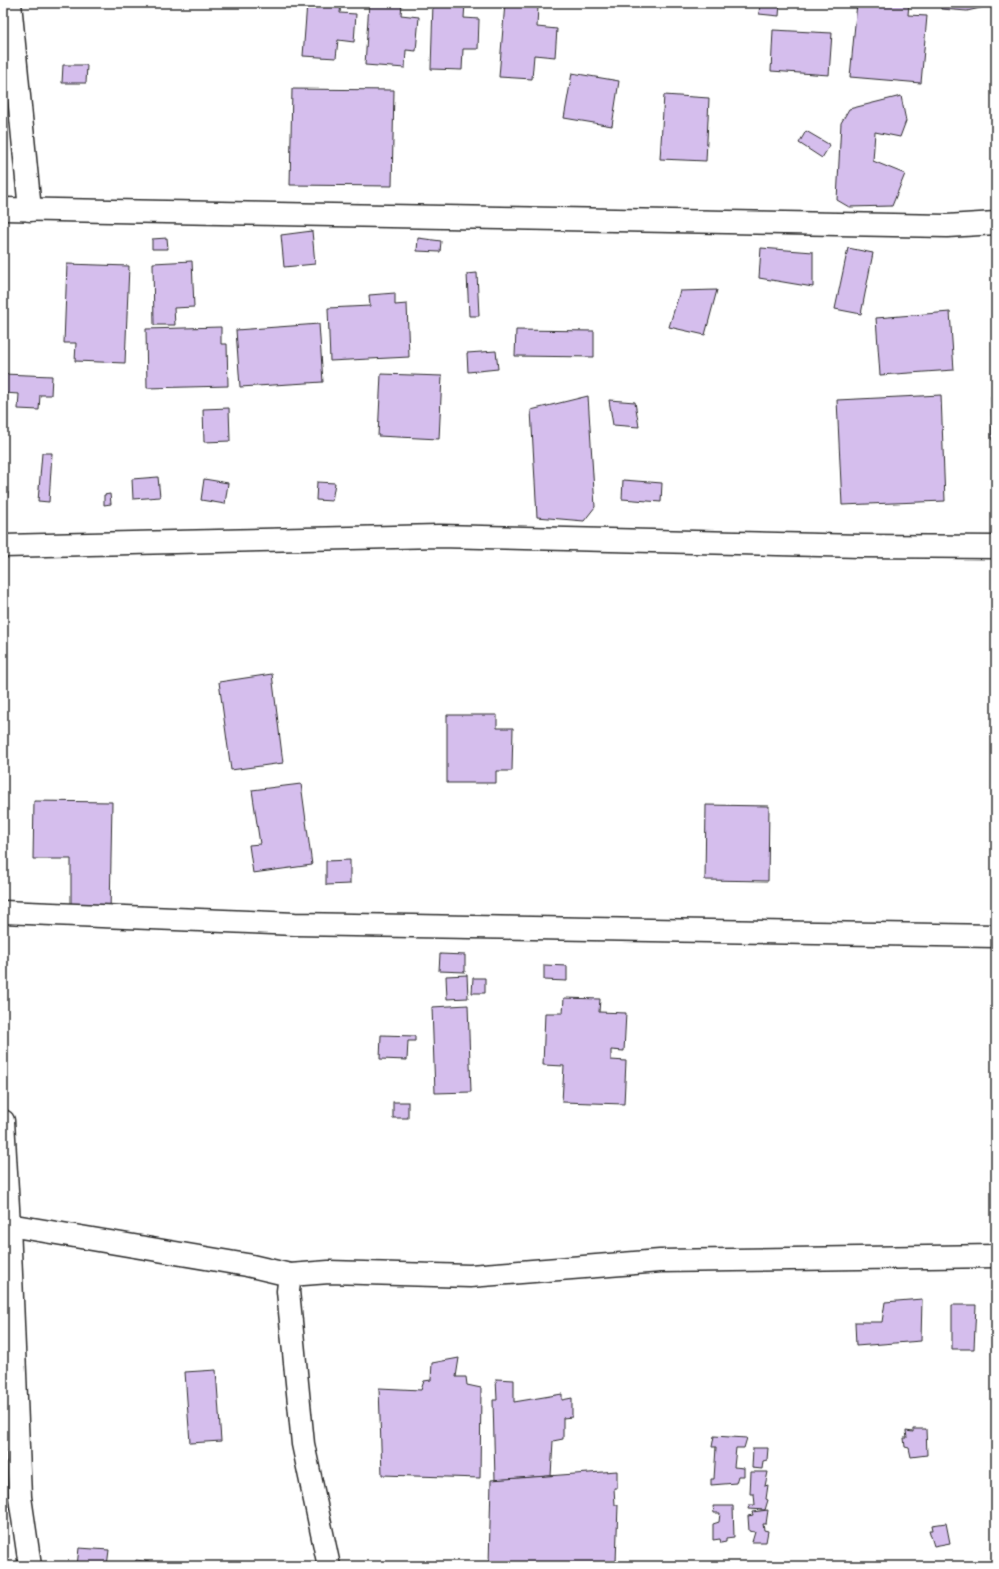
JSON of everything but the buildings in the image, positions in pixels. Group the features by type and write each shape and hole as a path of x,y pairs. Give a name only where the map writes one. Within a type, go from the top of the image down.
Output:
{"street":[{"path":"10,3 30,210"},
{"path":"3,209 931,226 996,223"},
{"path":"3,546 439,536 861,546 996,547"},
{"path":"3,912 303,924 996,936"},
{"path":"3,1121 9,1225 20,1497 30,1566"},
{"path":"9,1225 247,1265 290,1275 329,1272 470,1276 660,1261 996,1256"},
{"path":"290,1275 288,1291 303,1444 329,1566"}]}
